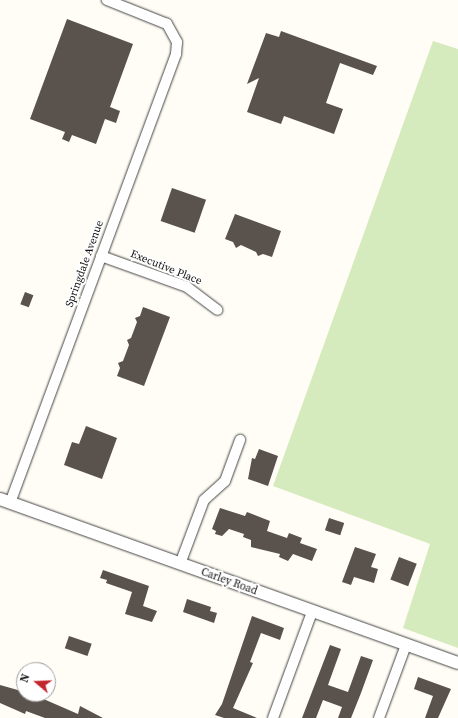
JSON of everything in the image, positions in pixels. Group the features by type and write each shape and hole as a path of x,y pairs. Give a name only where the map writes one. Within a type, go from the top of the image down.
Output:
{"street":[{"name":"Springdale Avenue","path":"5,501 101,256 176,54 177,42 173,33 156,18 107,0"},
{"name":"Executive Place","path":"101,256 186,287 200,295 217,310"},
{"path":"180,564 204,500 225,481 240,440"},
{"name":"Carley Road","path":"5,501 458,663"},
{"path":"273,718 312,612"},
{"path":"379,718 406,645"}],"green space":[{"path":"433,41 458,49 458,648 403,628 430,544 273,486"}],"building":[{"path":"67,19 133,44 110,107 120,111 116,123 105,119 96,144 72,135 69,142 62,139 65,132 30,119"},
{"path":"281,31 377,66 373,75 340,63 326,103 343,109 334,134 284,116 281,124 247,112 259,78 247,84 266,33 279,37"},
{"path":"172,188 206,200 195,233 161,221"},
{"path":"235,214 281,231 272,257 263,254 258,256 256,252 241,245 236,248 233,242 225,239"},
{"path":"25,292 33,295 29,307 20,304"},
{"path":"143,307 170,317 144,386 117,376 120,368 118,363 123,361 129,345 127,340 131,338 137,322 135,318 140,316"},
{"path":"86,426 117,438 102,479 64,465 72,442 79,444"},
{"path":"259,449 278,456 268,486 248,479 252,458 255,459"},
{"path":"220,508 245,516 247,512 270,521 267,531 287,538 289,533 302,538 300,543 317,549 312,561 293,554 288,561 279,557 280,554 251,547 251,540 243,537 244,534 229,529 222,536 215,534 216,531 212,529"},
{"path":"329,518 344,523 340,535 325,530"},
{"path":"355,547 376,554 371,567 378,569 374,583 354,577 351,585 342,582"},
{"path":"399,557 417,564 408,586 390,579"},
{"path":"103,570 149,586 143,606 157,611 152,622 125,614 132,592 106,583 107,580 100,578"},
{"path":"187,599 211,607 210,611 217,613 214,623 183,612"},
{"path":"252,616 284,628 280,640 261,633 250,662 253,663 233,708 257,718 224,718 215,715 222,704"},
{"path":"69,636 92,644 87,656 65,648"},
{"path":"330,645 341,649 328,685 348,692 361,656 373,660 361,693 351,718 338,718 342,707 323,700 316,718 302,718"},
{"path":"418,677 451,689 438,718 425,718 433,696 414,689"},
{"path":"0,685 16,690 16,702 50,702 78,714 80,706 103,718 45,718 26,711 25,714 0,703"}]}
